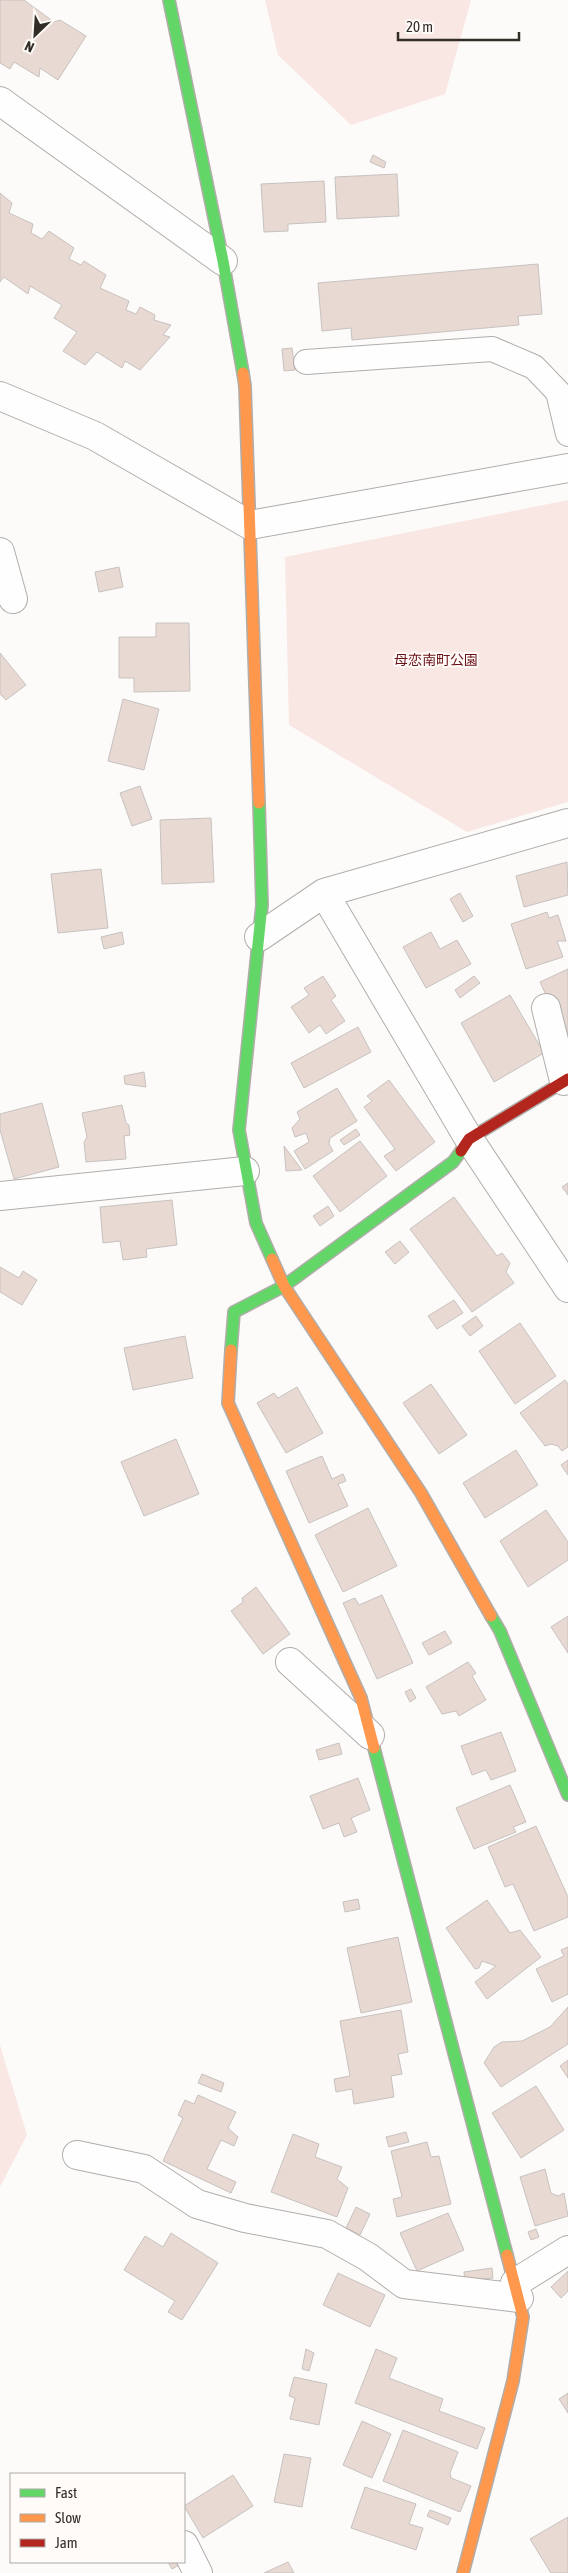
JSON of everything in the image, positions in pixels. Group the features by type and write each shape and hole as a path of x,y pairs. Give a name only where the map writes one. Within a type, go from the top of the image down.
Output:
{"street":[{"path":"167,2 223,261 245,386 262,906 239,1130 244,1171 256,1223 284,1286 421,1493 500,1631 568,1795"},
{"path":"0,100 223,261"},
{"path":"0,396 95,436 250,526 568,468"},
{"path":"0,552 13,599"},
{"path":"259,937 324,894 568,823"},
{"path":"324,894 469,1139 568,1288"},
{"path":"463,2573 514,2381 523,2318 361,1698 228,1403 234,1312 284,1286 453,1162 469,1139 566,1080 546,1008"},
{"path":"0,1196 244,1171"},
{"path":"290,1662 370,1735"},
{"path":"77,2155 144,2169 197,2204 245,2218 327,2234 368,2257 404,2284 517,2290 568,2250"},
{"path":"185,2547 198,2573"}],"lane":[{"path":"306,362 492,349 534,367 558,392 568,434"}],"green space":[{"path":"265,0 471,0 445,94 351,125 278,55"},
{"name":"母恋南町公園","path":"568,500 568,802 467,832 289,725 285,557"},
{"path":"0,2045 27,2135 0,2187"}],"building":[{"path":"0,0 24,0 54,22 60,20 86,36 58,80 40,68 39,77 14,62 10,69 0,63"},
{"path":"373,155 386,162 384,168 370,162"},
{"path":"397,174 399,216 337,219 335,177"},
{"path":"324,181 326,222 288,224 288,231 264,232 261,184"},
{"path":"0,193 12,203 9,213 33,224 31,233 42,239 49,231 74,248 69,259 81,265 84,261 106,275 100,288 129,301 126,310 136,314 140,307 155,315 154,320 171,325 163,335 170,337 140,370 125,361 122,368 97,352 85,365 63,351 77,332 54,318 62,305 30,286 28,294 4,277 0,282"},
{"path":"538,264 542,314 518,316 519,325 352,340 351,328 322,331 318,283"},
{"path":"292,348 295,370 284,371 282,349"},
{"path":"119,567 123,587 99,592 95,572"},
{"path":"156,623 189,623 190,691 134,692 134,678 119,678 119,637 156,637"},
{"path":"0,653 26,685 6,700 0,694"},
{"path":"123,699 159,709 144,770 108,761"},
{"path":"140,786 152,819 132,826 120,793"},
{"path":"211,818 214,882 162,884 160,820"},
{"path":"567,862 568,895 524,907 516,876"},
{"path":"101,869 108,928 58,933 51,874"},
{"path":"460,893 473,916 463,922 450,899"},
{"path":"547,912 549,918 558,915 566,941 557,941 563,957 526,969 511,924"},
{"path":"122,932 124,944 104,949 101,937"},
{"path":"431,932 440,949 457,940 471,964 426,988 403,947"},
{"path":"568,969 568,1038 566,1039 540,982"},
{"path":"323,976 336,996 331,1000 345,1021 326,1034 320,1025 309,1033 291,1007 309,995 304,988"},
{"path":"474,976 480,983 460,998 455,990"},
{"path":"510,995 544,1053 494,1082 461,1023"},
{"path":"358,1027 371,1052 304,1088 291,1063"},
{"path":"144,1072 146,1087 125,1084 124,1076"},
{"path":"389,1080 435,1142 396,1171 384,1156 395,1149 364,1107 372,1101 367,1096"},
{"path":"337,1088 357,1121 330,1138 329,1144 333,1151 305,1169 294,1151 309,1142 306,1133 295,1137 292,1128 300,1119 297,1112"},
{"path":"42,1103 59,1167 14,1179 0,1130 0,1114"},
{"path":"122,1105 126,1123 129,1125 130,1135 124,1136 126,1159 86,1162 84,1142 87,1137 82,1113"},
{"path":"356,1129 360,1135 344,1145 340,1140"},
{"path":"360,1141 387,1176 340,1212 313,1176"},
{"path":"284,1146 302,1170 286,1171"},
{"path":"568,1183 568,1195 562,1187"},
{"path":"454,1197 497,1256 502,1253 510,1263 506,1272 514,1283 472,1312 410,1229"},
{"path":"172,1200 177,1245 146,1249 147,1257 123,1260 120,1241 103,1243 100,1207"},
{"path":"328,1206 334,1216 320,1226 313,1216"},
{"path":"400,1241 409,1252 395,1264 385,1252"},
{"path":"0,1267 19,1278 23,1271 37,1280 22,1305 0,1292"},
{"path":"454,1300 463,1313 437,1329 428,1316"},
{"path":"476,1316 483,1326 470,1336 462,1326"},
{"path":"520,1323 556,1376 515,1404 479,1351"},
{"path":"185,1336 193,1378 133,1390 124,1348"},
{"path":"565,1380 568,1384 568,1447 562,1451 558,1446 551,1444 545,1446 520,1413"},
{"path":"431,1384 467,1435 439,1454 403,1403"},
{"path":"297,1387 323,1433 286,1453 257,1403 274,1393 278,1398"},
{"path":"176,1439 199,1494 144,1516 121,1462"},
{"path":"516,1450 538,1485 485,1518 463,1483"},
{"path":"322,1456 332,1479 343,1474 346,1481 338,1484 348,1506 309,1523 286,1471"},
{"path":"568,1460 568,1475 561,1465"},
{"path":"368,1508 397,1566 343,1592 315,1535"},
{"path":"546,1510 568,1542 568,1560 528,1587 500,1541"},
{"path":"256,1587 290,1634 263,1654 231,1611 243,1602 242,1598"},
{"path":"382,1595 413,1663 377,1679 343,1603 355,1598 359,1605"},
{"path":"568,1616 568,1653 551,1627"},
{"path":"445,1631 452,1643 429,1655 422,1643"},
{"path":"468,1662 476,1673 472,1676 486,1700 459,1716 456,1711 442,1714 426,1687"},
{"path":"411,1689 416,1698 410,1702 405,1692"},
{"path":"501,1732 516,1771 491,1780 486,1770 472,1775 461,1746"},
{"path":"339,1743 342,1754 319,1760 316,1750"},
{"path":"358,1778 370,1810 351,1818 357,1832 344,1837 339,1823 323,1829 310,1796"},
{"path":"510,1785 526,1822 513,1827 516,1832 474,1849 456,1808"},
{"path":"536,1826 568,1897 568,1917 534,1931 513,1884 505,1887 488,1847"},
{"path":"358,1899 360,1909 345,1912 343,1902"},
{"path":"487,1900 510,1933 520,1930 541,1957 487,1999 475,1982 496,1966 482,1961 479,1968 475,1969 446,1928"},
{"path":"398,1937 412,2002 361,2013 347,1948"},
{"path":"568,1947 568,1994 552,2002 536,1969 564,1956 561,1950"},
{"path":"568,2007 568,2044 501,2087 484,2063 494,2047 502,2042 522,2041 550,2027"},
{"path":"401,2010 408,2052 398,2054 402,2074 391,2076 394,2097 354,2104 352,2089 336,2092 334,2079 350,2076 340,2021"},
{"path":"568,2060 568,2078 560,2066"},
{"path":"202,2074 224,2083 221,2092 198,2083"},
{"path":"536,2086 564,2130 521,2158 492,2113"},
{"path":"198,2095 236,2112 228,2128 238,2137 234,2146 221,2140 207,2169 236,2182 231,2193 163,2161 183,2118 178,2115 185,2100 194,2104"},
{"path":"406,2132 409,2142 389,2147 386,2137"},
{"path":"293,2134 319,2144 315,2157 342,2167 337,2179 348,2188 337,2217 271,2192"},
{"path":"427,2142 431,2157 439,2156 451,2204 397,2217 393,2199 402,2197 391,2151"},
{"path":"545,2169 551,2193 558,2196 564,2193 568,2216 535,2226 520,2177"},
{"path":"356,2207 370,2214 360,2235 346,2228"},
{"path":"448,2213 464,2250 417,2271 400,2233"},
{"path":"536,2229 539,2237 531,2240 528,2232"},
{"path":"171,2233 218,2263 182,2320 168,2312 175,2301 124,2270 145,2236 163,2247"},
{"path":"492,2268 493,2278 465,2281 464,2272"},
{"path":"568,2271 568,2291 561,2298 551,2287"},
{"path":"338,2273 385,2295 370,2327 323,2305"},
{"path":"306,2349 314,2353 309,2371 302,2369"},
{"path":"376,2349 397,2358 389,2378 443,2399 439,2411 485,2428 477,2449 355,2403"},
{"path":"294,2377 327,2384 319,2425 290,2419 295,2398 289,2396"},
{"path":"568,2393 568,2413 559,2399"},
{"path":"362,2421 391,2434 372,2478 343,2465"},
{"path":"403,2430 458,2452 450,2473 451,2478 471,2486 460,2512 383,2481"},
{"path":"284,2454 311,2458 302,2507 274,2502"},
{"path":"233,2475 253,2506 203,2538 185,2505"},
{"path":"365,2487 416,2504 409,2524 423,2528 416,2550 351,2528"},
{"path":"430,2510 451,2518 448,2525 427,2516"},
{"path":"568,2517 568,2573 551,2573 530,2539"},
{"path":"288,2562 294,2573 264,2573"},
{"path":"169,2563 182,2563 172,2569"}],"traffic: fast":[{"path":"169,0 223,261 243,373"},
{"path":"259,803 262,905 239,1130 256,1223 272,1259"},
{"path":"231,1350 234,1312 284,1286 453,1162 461,1151"},
{"path":"491,1616 500,1631 568,1795"},
{"path":"374,1748 507,2255"}],"traffic: slow":[{"path":"243,373 245,386 259,803"},
{"path":"272,1259 284,1286 421,1493 491,1616"},
{"path":"231,1350 228,1403 361,1698 374,1748"},
{"path":"463,2573 513,2381 523,2317 507,2255"}],"traffic: jam":[{"path":"461,1151 469,1139 568,1079"}]}
